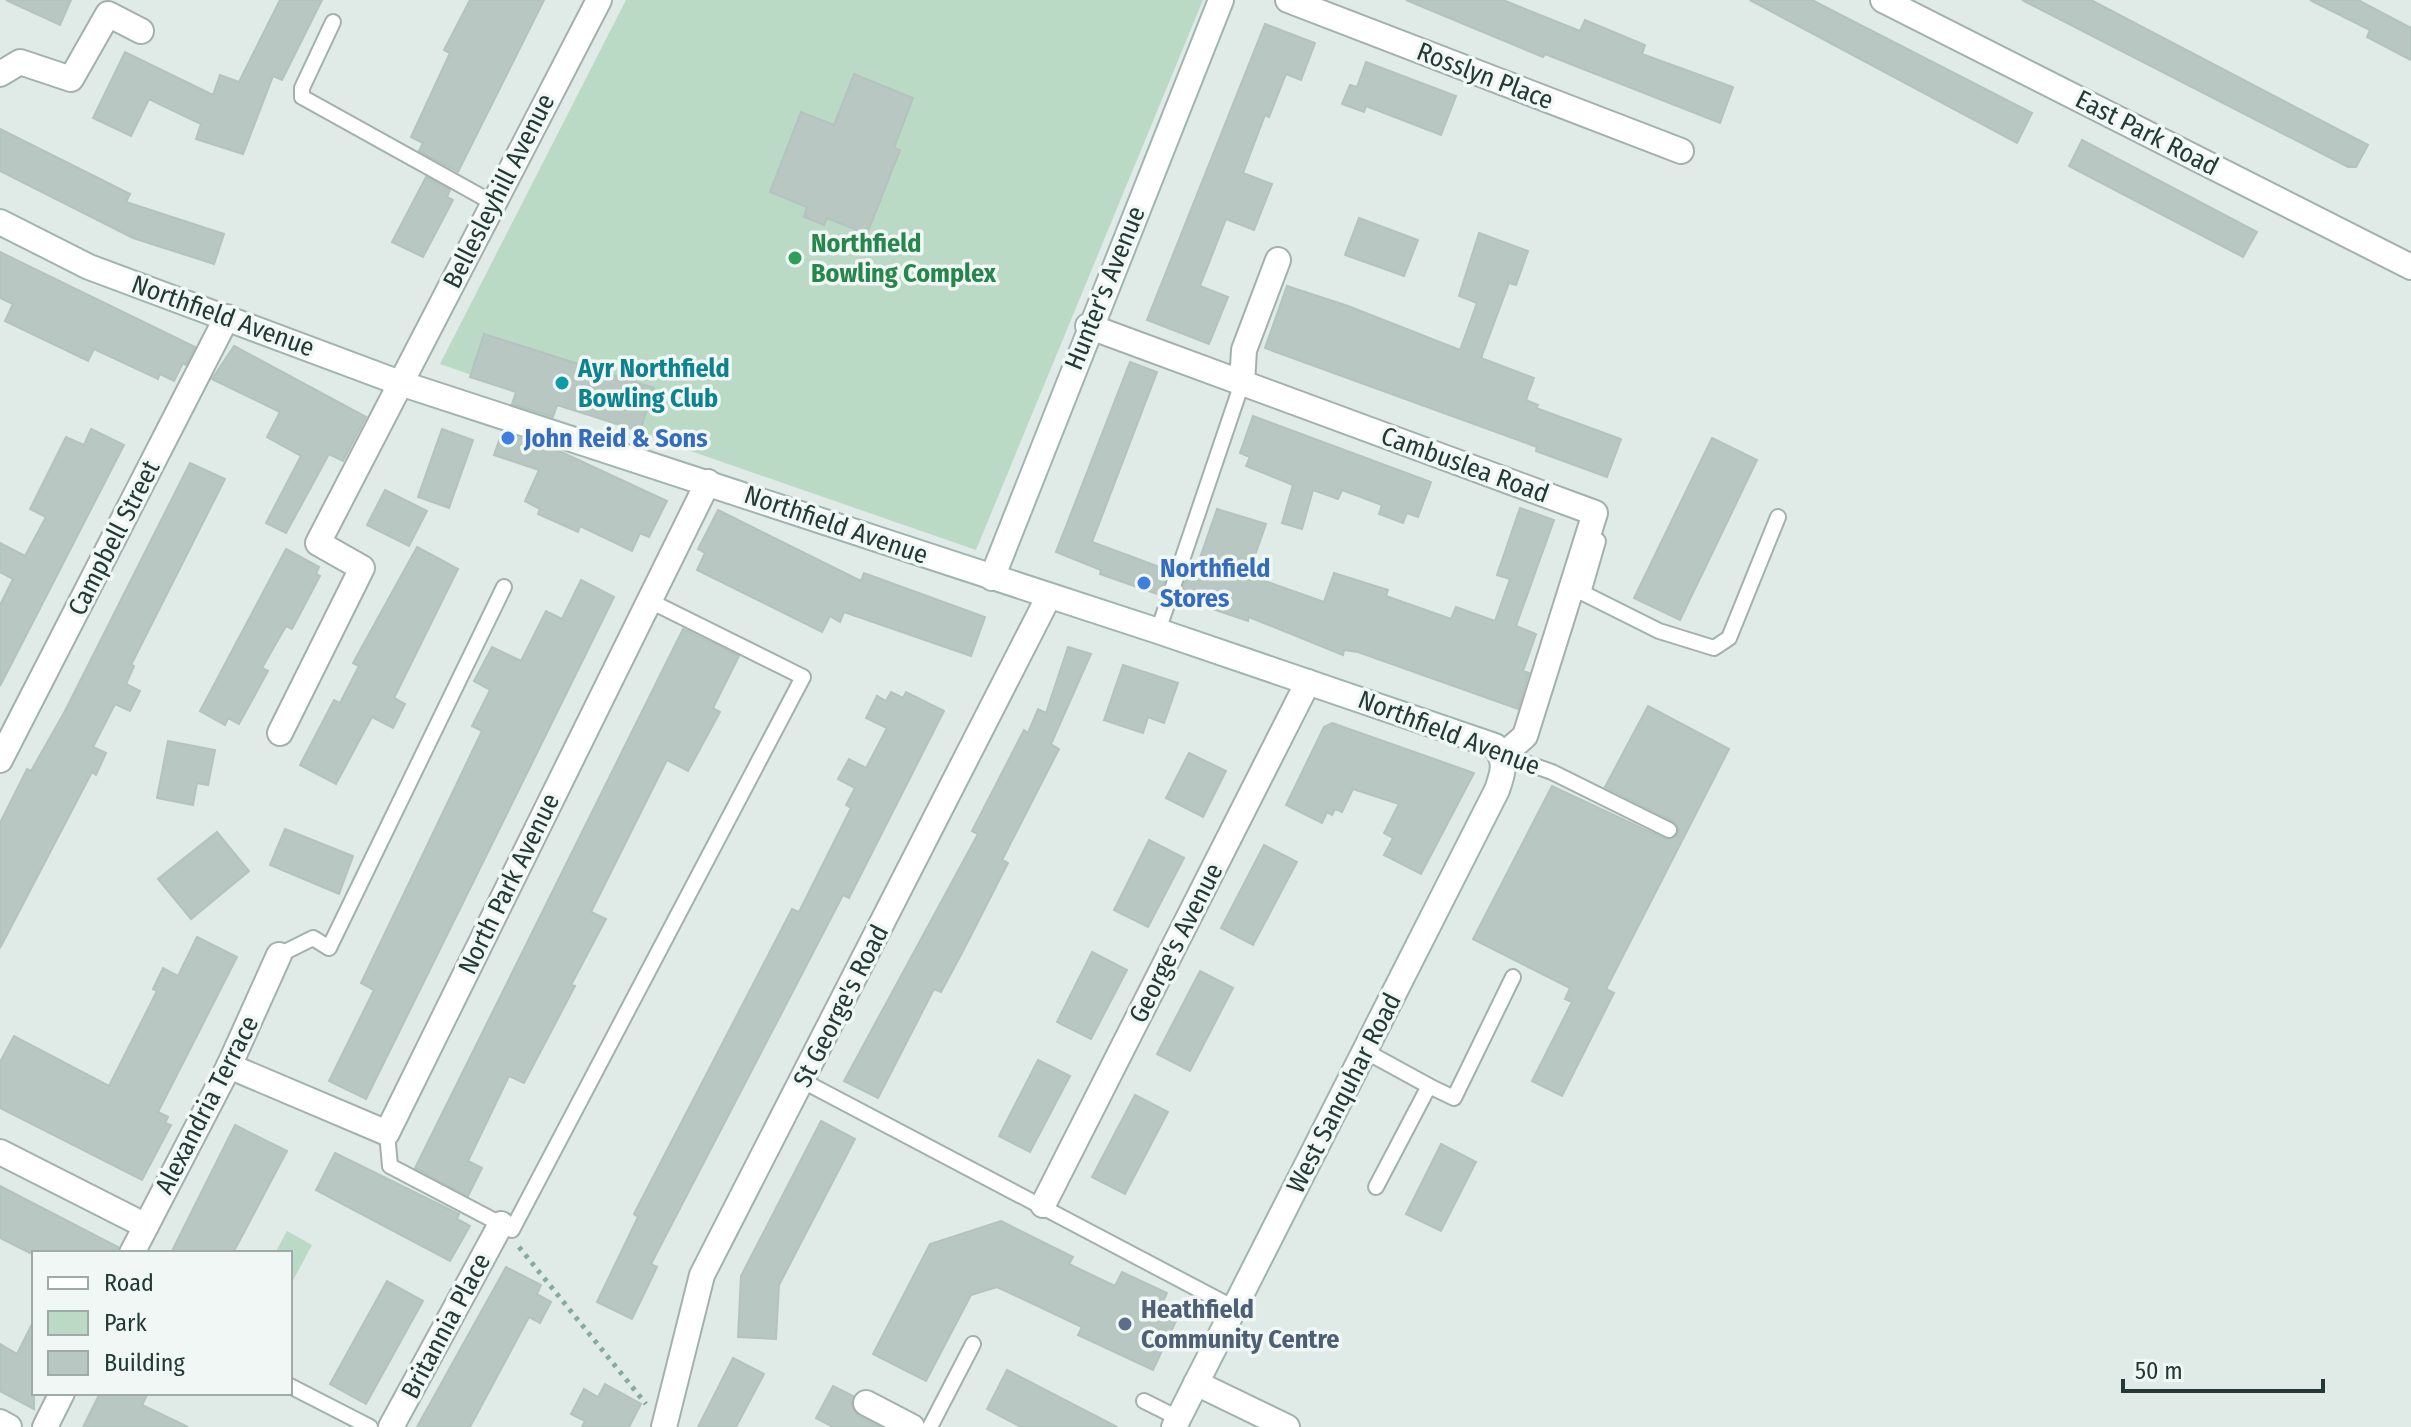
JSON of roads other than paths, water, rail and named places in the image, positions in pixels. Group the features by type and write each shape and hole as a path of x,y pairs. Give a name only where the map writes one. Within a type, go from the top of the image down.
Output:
{"street":[{"name":"Bellesleyhill Avenue","path":"280,733 362,568 318,543 599,0"},
{"name":"Hunter's Avenue","path":"992,578 1088,326 1221,0"},
{"name":"Rosslyn Place","path":"1288,0 1681,151"},
{"name":"East Park Road","path":"1883,0 2411,267"},
{"path":"0,74 20,62 71,79 108,14 141,31"},
{"name":"Northfield Avenue","path":"0,222 89,267 400,383 708,482 1476,738 1495,746 1503,755"},
{"path":"1242,383 1244,350 1278,260"},
{"name":"Campbell Street","path":"0,760 227,317"},
{"name":"Cambuslea Road","path":"1088,326 1595,513 1577,590 1525,736 1503,755"},
{"name":"North Park Avenue","path":"387,1133 708,482"},
{"name":"St George's Road","path":"664,1427 702,1275 1049,596"},
{"name":"George's Avenue","path":"1043,1205 1308,682"},
{"name":"West Sanquhar Road","path":"1176,1423 1497,790 1504,771 1503,755"},
{"name":"Alexandria Terrace","path":"133,1251 229,1066 279,955"},
{"path":"229,1066 387,1133"},
{"path":"0,1152 146,1226"},
{"name":"Britannia Place","path":"391,1427 501,1224"},
{"path":"1196,1383 1287,1427"},
{"path":"45,1427 61,1395"},
{"path":"866,1403 912,1427"},
{"path":"0,1422 9,1427"}],"lane":[{"path":"333,22 302,88 302,97 493,203"},
{"path":"1158,631 1242,383"},
{"path":"1577,590 1659,631 1703,647 1725,644 1778,517"},
{"path":"279,955 313,938 329,948 504,587"},
{"path":"387,1133 390,1166 512,1230 803,677 648,600"},
{"name":"Northfield Avenue","path":"1503,755 1552,772 1669,830"},
{"path":"1365,1051 1454,1098 1513,977"},
{"path":"803,1081 1234,1308"},
{"path":"1376,1187 1429,1086"},
{"path":"930,1427 973,1344"},
{"path":"292,1387 370,1427"},
{"path":"1144,1401 1176,1423"}],"place":[{"name":"Northfield Bowling Complex","path":"795,258"},
{"name":"Ayr Northfield Bowling Club","path":"562,383"},
{"name":"John Reid & Sons","path":"508,438"},
{"name":"Northfield Stores","path":"1144,583"},
{"name":"Heathfield Community Centre","path":"1125,1324"}]}
